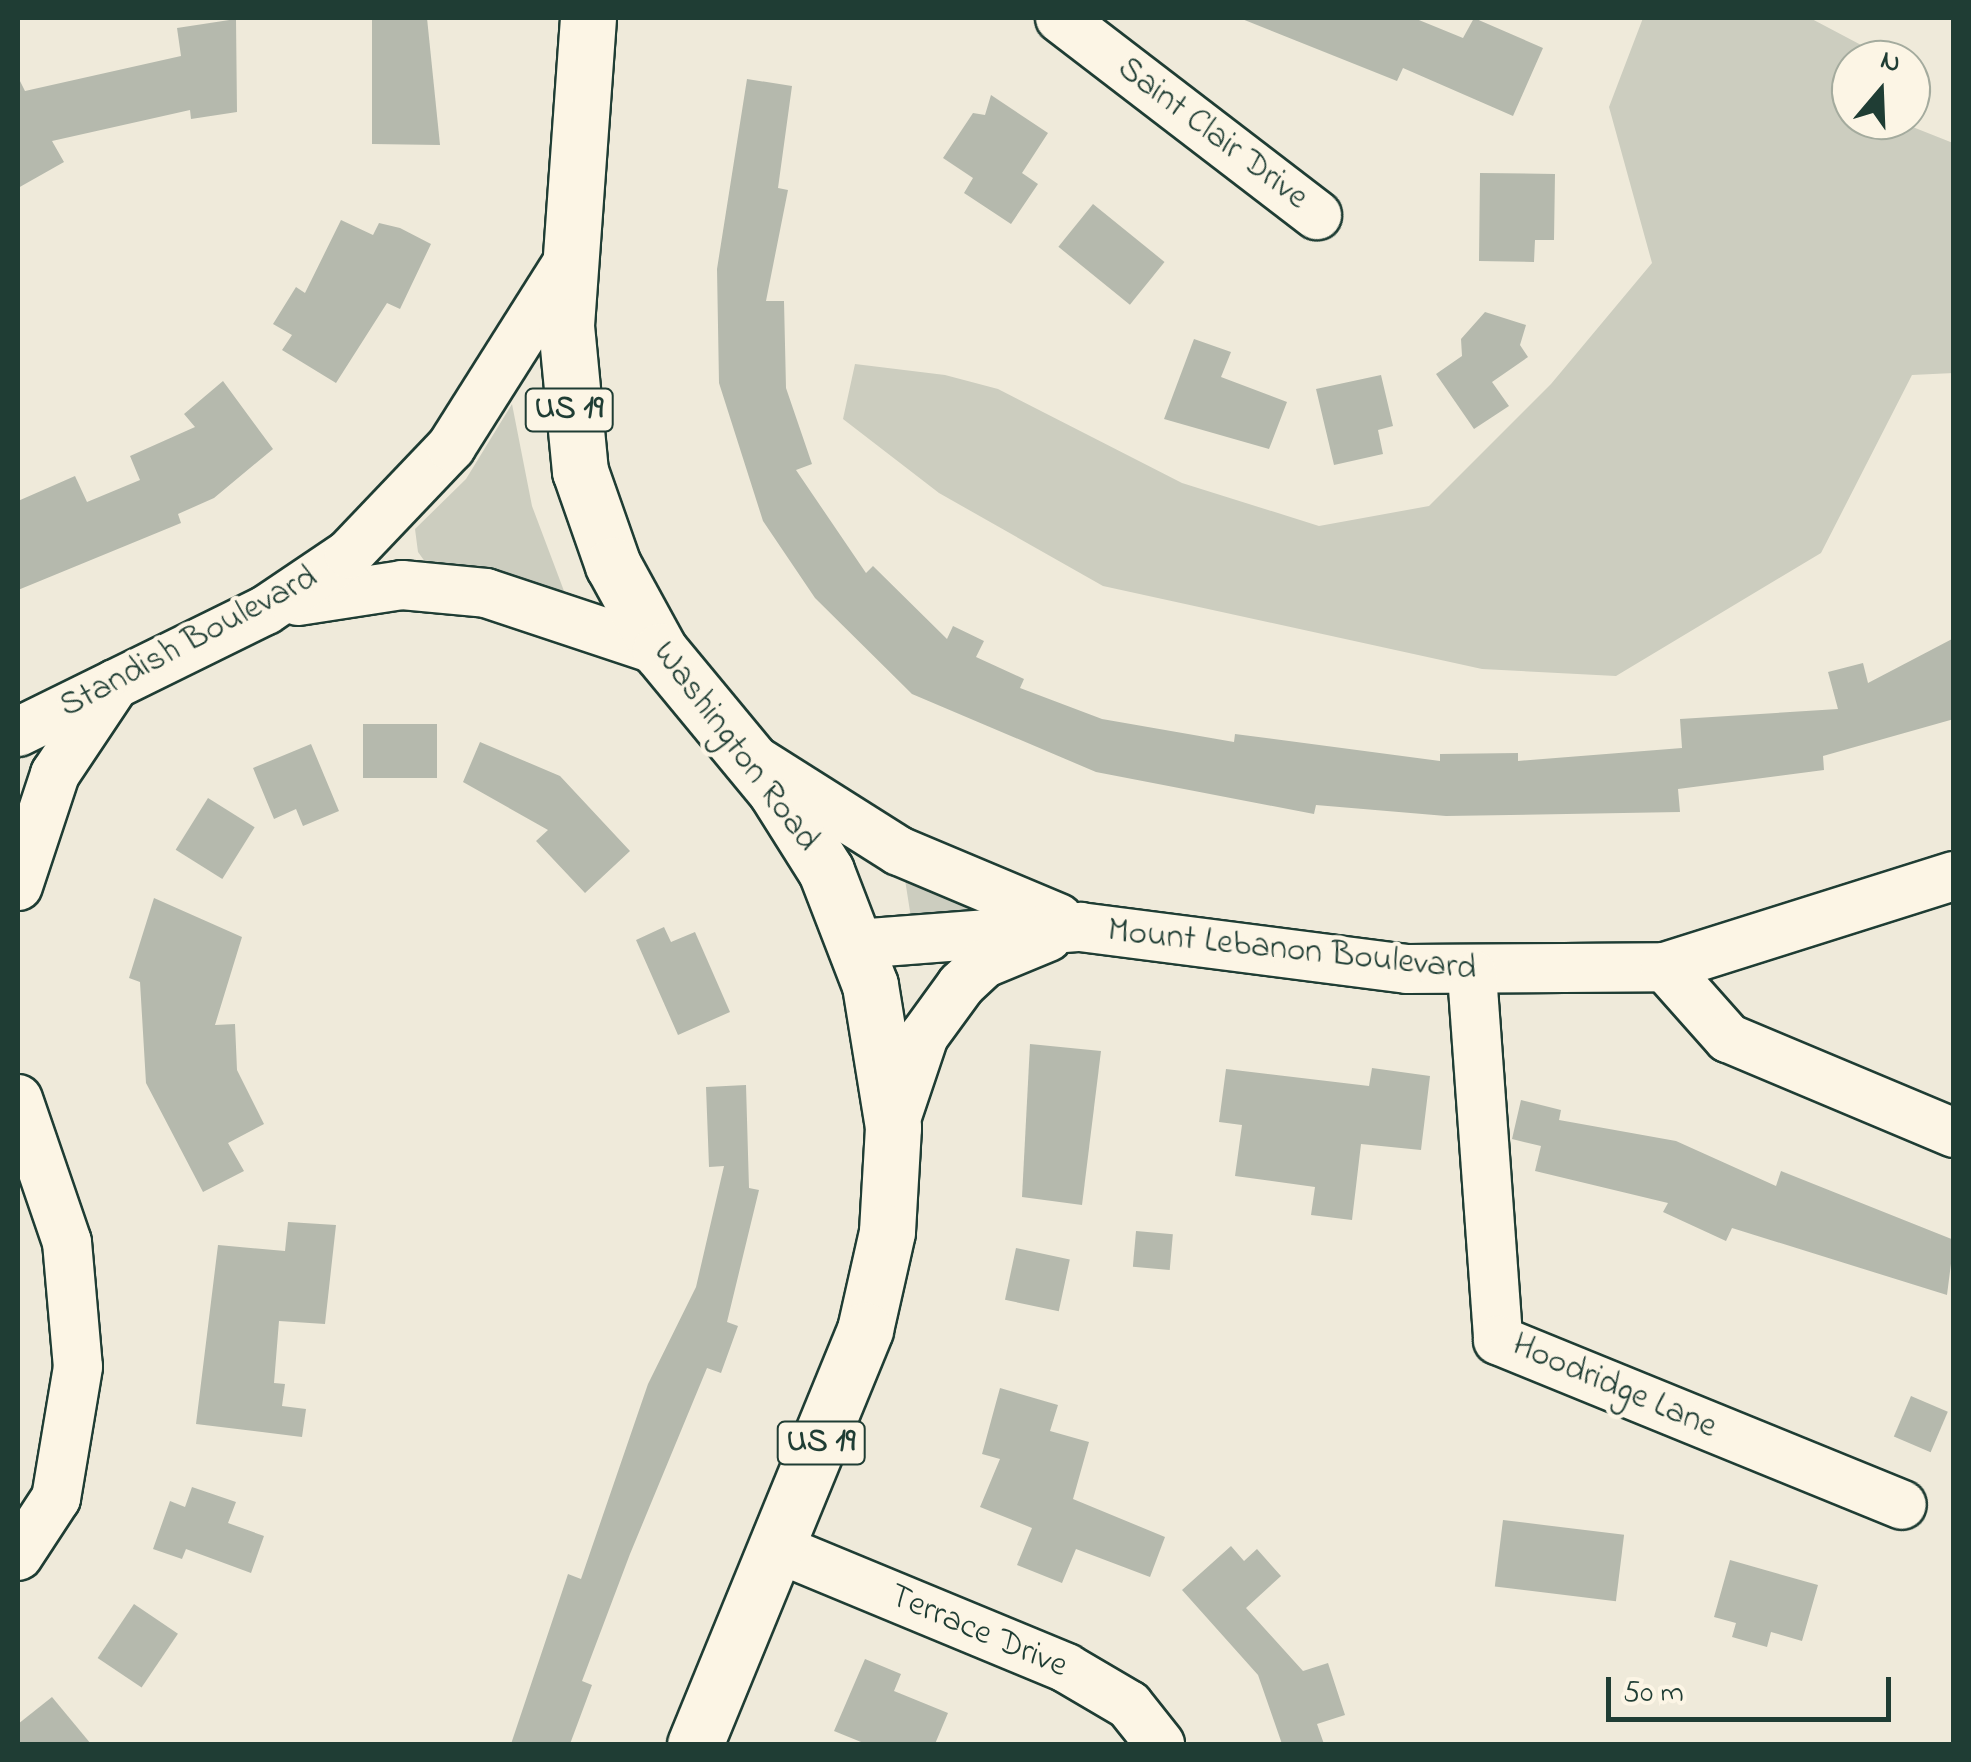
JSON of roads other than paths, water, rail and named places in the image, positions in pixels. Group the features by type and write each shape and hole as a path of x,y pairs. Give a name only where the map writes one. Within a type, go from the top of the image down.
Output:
{"main road":[{"name":"Washington Road","path":"588,18 569,260 566,379 580,471 613,564 660,651 745,753 803,831 858,944 893,1128 887,1232 865,1330 696,1744"}],"street":[{"name":"Saint Clair Drive","path":"1060,18 1318,214"},
{"name":"Standish Boulevard","path":"18,732 266,610 350,554 419,486 569,260"},
{"path":"266,610 364,588 444,587 528,603 660,651"},
{"path":"18,886 55,774 116,683"},
{"path":"745,753 912,857 1080,927"},
{"name":"Mount Lebanon Boulevard","path":"858,944 1080,927 1472,974 1665,967 1954,876"},
{"path":"893,1128 924,1036 961,985 1015,948 1080,927"},
{"path":"1665,967 1728,1038 1954,1133"},
{"name":"Hoodridge Lane","path":"1472,974 1498,1340 1902,1505"},
{"path":"18,1099 67,1242 78,1368 56,1498 18,1556"},
{"name":"Terrace Drive","path":"777,1548 1066,1668 1129,1705 1160,1744"}]}
